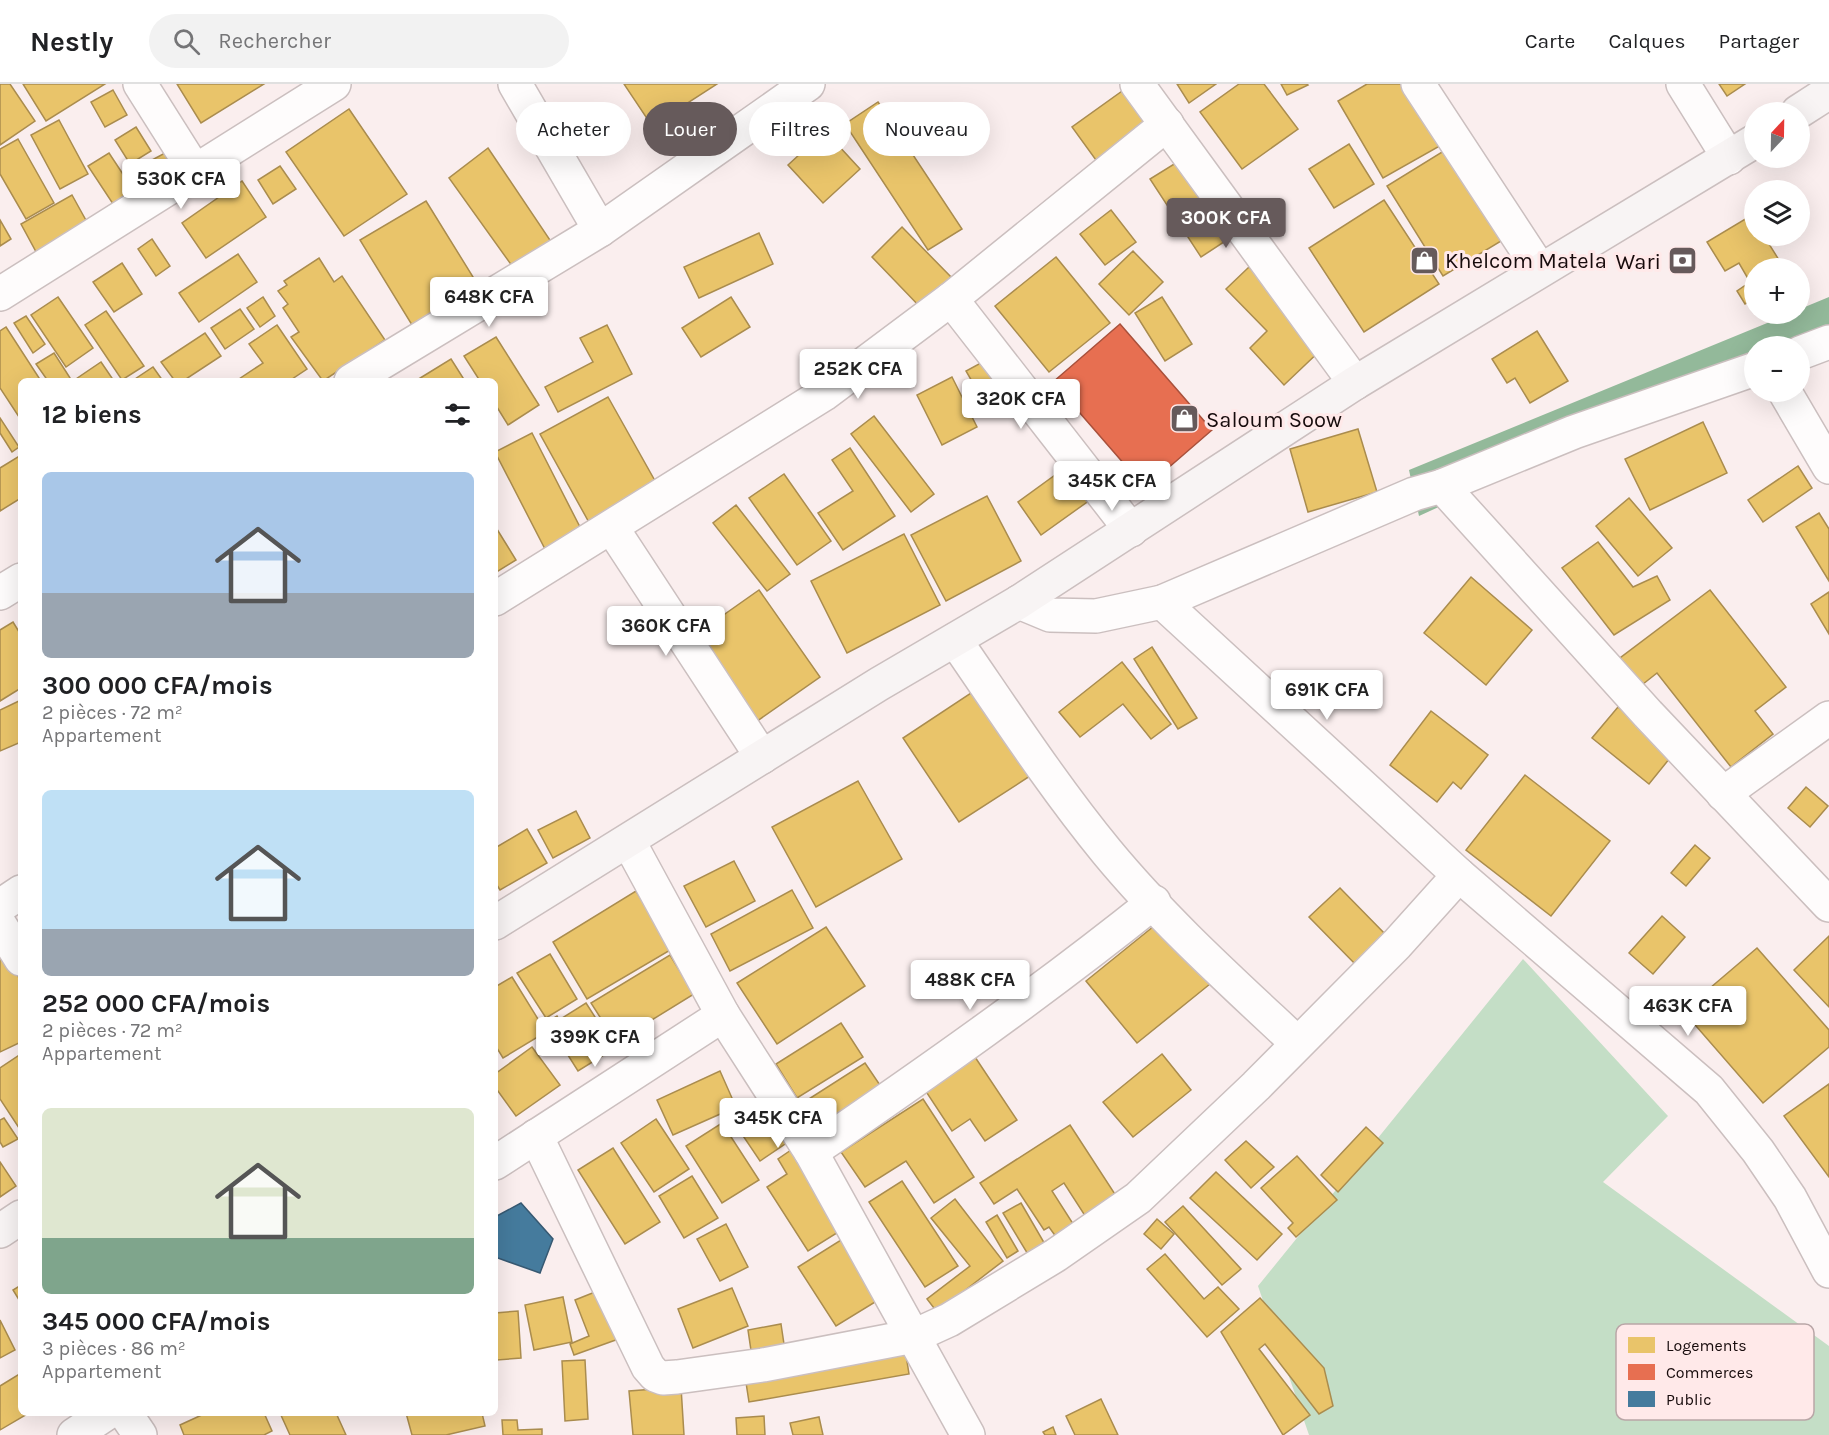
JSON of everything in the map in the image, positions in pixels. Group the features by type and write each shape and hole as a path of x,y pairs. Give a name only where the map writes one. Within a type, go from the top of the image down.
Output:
{"street":[{"path":"140,84 195,171"},
{"path":"0,294 334,84"},
{"path":"515,84 600,230"},
{"path":"356,378 600,230 808,84"},
{"path":"1137,84 1355,383"},
{"path":"1418,84 1540,270"},
{"path":"498,921 629,842 879,684 1019,602 1355,383 1742,150 1683,84"},
{"path":"1810,104 1829,92"},
{"path":"498,597 824,394 951,299 1167,124"},
{"path":"951,299 1131,530"},
{"path":"1810,349 1829,342"},
{"path":"1019,602 1050,615 1096,616 1162,602 1414,494 1442,486 1574,432 1744,373"},
{"path":"1791,402 1829,467"},
{"path":"1442,486 1723,794 1829,905"},
{"path":"612,528 762,757"},
{"path":"0,593 18,582"},
{"path":"1162,602 1459,875 1709,1090 1758,1151 1790,1198 1829,1270"},
{"path":"955,640 1058,788 1107,852 1154,902 1297,1043"},
{"path":"1723,794 1829,718"},
{"path":"629,842 723,1016 811,1152 968,1435"},
{"path":"536,1136 623,1321 648,1367 655,1375 663,1378 677,1377 763,1365 914,1336 977,1303 1121,1211 1256,1086 1397,944 1459,875"},
{"path":"0,906 18,894"},
{"path":"811,1152 943,1062 1048,985 1154,902"},
{"path":"0,925 18,954"},
{"path":"498,1160 723,1016"},
{"path":"0,1231 18,1219"},
{"path":"74,1435 102,1416"},
{"path":"127,1416 140,1435"}],"shaded area":[{"path":"1829,297 1829,353 1810,348 1810,336 1744,336 1744,381 1640,415 1419,516 1409,470 1765,324 1810,324 1810,305"},
{"path":"1523,959 1668,1116 1603,1182 1799,1324 1616,1324 1616,1420 1814,1420 1814,1335 1829,1346 1829,1435 1309,1435 1258,1286"}],"building: Logements":[{"path":"0,84 10,84 35,121 0,145"},
{"path":"23,84 105,84 46,121"},
{"path":"177,84 264,84 201,123"},
{"path":"624,84 717,84 689,102 643,102 643,112"},
{"path":"1132,84 1161,124 1101,167 1072,127"},
{"path":"1177,84 1216,84 1189,103"},
{"path":"1239,84 1264,84 1298,129 1242,169 1200,112"},
{"path":"1281,84 1307,84 1308,85 1287,95"},
{"path":"1367,84 1411,84 1445,143 1383,178 1338,101"},
{"path":"1719,84 1745,84 1727,96"},
{"path":"113,90 127,115 105,127 91,102"},
{"path":"349,109 407,194 344,236 286,152"},
{"path":"863,112 863,151 851,133 851,120"},
{"path":"59,120 88,174 60,189 31,135"},
{"path":"136,127 151,151 130,164 115,140"},
{"path":"18,139 54,203 26,219 0,174 0,149"},
{"path":"1349,144 1374,184 1334,208 1309,169"},
{"path":"1455,144 1511,235 1443,276 1387,186"},
{"path":"488,148 556,249 520,277 449,178"},
{"path":"109,153 140,200 119,213 88,166"},
{"path":"165,153 176,172 148,188 137,168"},
{"path":"798,156 848,156 860,169 823,203 788,165"},
{"path":"866,156 914,156 962,229 928,250"},
{"path":"1179,161 1230,238 1201,257 1150,179"},
{"path":"280,166 296,189 273,204 258,180"},
{"path":"242,181 266,217 206,258 182,223"},
{"path":"72,195 93,233 41,261 21,224"},
{"path":"1384,200 1439,284 1364,332 1309,248"},
{"path":"426,201 486,298 420,338 360,240"},
{"path":"1111,210 1136,242 1105,265 1080,234"},
{"path":"0,220 11,239 0,246"},
{"path":"1744,220 1744,246 1770,246 1778,258 1744,258 1744,272 1739,263 1725,271 1707,242"},
{"path":"902,227 953,279 922,309 872,257"},
{"path":"759,233 773,264 699,298 684,267"},
{"path":"152,239 170,266 156,276 138,249"},
{"path":"1133,251 1163,282 1129,315 1099,284"},
{"path":"238,254 257,282 199,322 179,293"},
{"path":"1056,257 1110,323 1049,372 995,306"},
{"path":"319,258 334,282 342,276 385,340 328,378 321,378 291,337 299,332 283,308 288,304 278,291 287,285 284,281"},
{"path":"122,263 142,294 114,312 93,282"},
{"path":"1249,267 1325,346 1284,385 1250,348 1267,331 1226,289"},
{"path":"1744,286 1744,302 1737,291"},
{"path":"58,297 93,348 66,367 31,315"},
{"path":"263,297 275,316 260,327 247,308"},
{"path":"731,297 750,327 701,357 682,328"},
{"path":"1162,297 1192,344 1165,361 1135,313"},
{"path":"240,309 254,329 225,349 211,328"},
{"path":"106,311 144,366 125,378 121,378 85,325"},
{"path":"26,316 45,344 33,353 14,323"},
{"path":"277,325 307,369 294,378 240,378 263,363 249,344"},
{"path":"607,325 632,374 558,412 545,387 593,362 580,338"},
{"path":"6,327 39,378 18,378 18,415 0,388 0,331"},
{"path":"1537,331 1568,381 1530,403 1515,378 1507,383 1492,359"},
{"path":"205,333 221,356 188,378 173,378 161,362"},
{"path":"496,337 539,405 508,425 498,409 498,378 478,378 464,356"},
{"path":"54,353 70,378 46,378 36,364"},
{"path":"990,358 1016,403 992,416 966,371"},
{"path":"451,359 463,378 420,378"},
{"path":"101,362 112,378 77,378"},
{"path":"153,367 161,378 136,378"},
{"path":"952,377 977,427 942,445 917,395"},
{"path":"608,397 659,488 591,526 540,434"},
{"path":"874,416 934,494 911,512 851,434"},
{"path":"0,418 18,448 12,452 0,433"},
{"path":"1703,422 1727,473 1650,510 1625,459"},
{"path":"1358,429 1377,492 1308,512 1290,449"},
{"path":"532,433 582,531 545,549 498,458 498,450"},
{"path":"850,448 895,516 843,550 818,513 853,491 832,460"},
{"path":"18,457 18,500 0,511 0,468"},
{"path":"1073,462 1097,495 1041,535 1018,502"},
{"path":"1798,466 1812,488 1763,522 1748,500"},
{"path":"784,474 831,541 797,565 749,498"},
{"path":"987,496 1021,561 946,601 911,535"},
{"path":"1629,498 1672,548 1638,576 1596,526"},
{"path":"736,505 790,574 767,591 713,523"},
{"path":"1819,513 1829,529 1829,581 1796,527"},
{"path":"498,531 516,560 498,571"},
{"path":"904,534 940,605 847,653 811,581"},
{"path":"1598,542 1633,587 1657,576 1670,600 1614,635 1562,568"},
{"path":"1471,577 1532,630 1486,685 1424,633"},
{"path":"759,590 820,677 753,724 691,638"},
{"path":"1710,590 1786,687 1755,711 1773,734 1731,767 1657,673 1638,688 1616,661"},
{"path":"1829,592 1829,634 1811,604"},
{"path":"13,622 18,630 18,690 0,701 0,630"},
{"path":"1152,647 1197,718 1178,729 1134,659"},
{"path":"1122,662 1171,724 1151,739 1123,704 1080,737 1059,712"},
{"path":"974,691 1030,776 959,822 903,738"},
{"path":"18,701 18,743 0,751 0,710"},
{"path":"1618,707 1674,753 1649,784 1592,738"},
{"path":"1431,711 1488,755 1461,789 1453,782 1437,802 1390,765"},
{"path":"1525,775 1610,841 1551,916 1466,850"},
{"path":"858,781 902,859 816,907 772,827"},
{"path":"1806,787 1828,806 1810,827 1788,808"},
{"path":"576,811 590,838 553,858 538,830"},
{"path":"527,829 547,863 500,890 498,887 498,846"},
{"path":"1695,845 1710,858 1686,886 1671,873"},
{"path":"734,861 755,901 706,927 684,886"},
{"path":"1340,888 1387,936 1357,966 1309,917"},
{"path":"792,890 813,928 730,971 711,934"},
{"path":"636,891 672,949 587,999 553,942"},
{"path":"1662,916 1685,937 1653,974 1629,953"},
{"path":"1159,922 1210,984 1137,1043 1086,981"},
{"path":"826,927 865,986 777,1044 737,983"},
{"path":"1829,936 1829,1007 1794,970"},
{"path":"0,941 18,976 18,1043 0,1052"},
{"path":"1757,948 1829,1030 1829,1047 1763,1103 1683,1011"},
{"path":"550,954 577,999 546,1018 517,973"},
{"path":"670,955 694,994 616,1042 591,1003"},
{"path":"512,977 546,1032 503,1058 498,1050 498,985"},
{"path":"586,1003 615,1048 578,1071 547,1022 557,1016 559,1020"},
{"path":"841,1023 863,1057 797,1098 776,1064"},
{"path":"532,1047 560,1085 516,1116 498,1091 498,1072"},
{"path":"1162,1054 1191,1090 1133,1137 1103,1102"},
{"path":"18,1056 18,1126 0,1099 0,1068"},
{"path":"975,1057 1017,1120 985,1141 970,1119 952,1131 925,1090"},
{"path":"865,1063 886,1094 823,1135 801,1104"},
{"path":"720,1071 736,1107 673,1135 657,1100"},
{"path":"1829,1084 1829,1177 1784,1116"},
{"path":"761,1098 791,1140 760,1161 731,1118"},
{"path":"923,1099 974,1177 934,1203 906,1161 865,1187 841,1152"},
{"path":"4,1118 18,1139 3,1147 0,1142 0,1120"},
{"path":"656,1119 689,1169 654,1192 621,1143"},
{"path":"722,1123 759,1180 722,1203 686,1146"},
{"path":"1070,1125 1122,1205 1091,1225 1064,1183 1052,1191 1077,1230 1059,1241 1049,1227 1044,1230 1017,1189 994,1204 980,1183"},
{"path":"1366,1127 1383,1143 1338,1192 1321,1175"},
{"path":"1246,1141 1274,1167 1251,1188 1225,1160"},
{"path":"797,1146 848,1226 808,1251 767,1187 787,1174 778,1159"},
{"path":"613,1148 660,1222 625,1244 578,1170"},
{"path":"1297,1156 1337,1200 1296,1237 1288,1228 1293,1223 1261,1188"},
{"path":"0,1162 16,1186 0,1197"},
{"path":"1216,1172 1282,1234 1257,1260 1190,1198"},
{"path":"692,1176 718,1218 684,1238 659,1196"},
{"path":"902,1181 958,1266 925,1287 869,1202"},
{"path":"955,1199 1003,1261 937,1312 927,1299 970,1266 931,1218"},
{"path":"1021,1203 1046,1246 1029,1256 1003,1213"},
{"path":"1183,1206 1241,1269 1222,1285 1165,1222"},
{"path":"997,1215 1018,1251 1007,1258 986,1222"},
{"path":"1157,1219 1174,1234 1161,1249 1144,1234"},
{"path":"726,1224 748,1267 720,1281 697,1239"},
{"path":"841,1240 880,1299 836,1326 798,1267"},
{"path":"1165,1254 1204,1299 1218,1287 1239,1309 1207,1337 1147,1269"},
{"path":"18,1287 18,1298 13,1290"},
{"path":"605,1288 624,1337 574,1355 570,1344 589,1336 575,1300"},
{"path":"732,1288 748,1326 693,1348 678,1309"},
{"path":"563,1297 572,1342 534,1350 525,1305"},
{"path":"1260,1298 1324,1368 1333,1406 1319,1414 1265,1344 1259,1349 1310,1415 1283,1435 1221,1332"},
{"path":"518,1311 521,1358 498,1360 498,1313"},
{"path":"0,1320 15,1350 0,1358"},
{"path":"781,1324 785,1351 752,1357 748,1330"},
{"path":"905,1349 909,1374 749,1402 745,1376"},
{"path":"585,1360 588,1419 565,1421 562,1361"},
{"path":"18,1375 18,1416 24,1416 0,1430 0,1386"},
{"path":"681,1387 684,1435 633,1435 629,1391"},
{"path":"1101,1399 1118,1435 1075,1435 1066,1416"},
{"path":"200,1416 265,1416 272,1431 264,1435 184,1435 180,1425"},
{"path":"281,1416 337,1416 346,1435 290,1435"},
{"path":"407,1416 483,1416 485,1426 446,1435 412,1435"},
{"path":"764,1416 765,1435 737,1435 736,1418"},
{"path":"819,1417 823,1435 793,1435 790,1423"},
{"path":"502,1420 517,1420 518,1430 542,1429 542,1435 503,1435"},
{"path":"1053,1427 1056,1435 1045,1435 1043,1432"}],"building: Commerces":[{"path":"1120,324 1212,430 1145,488 1053,382"}],"building: Public":[{"path":"521,1203 553,1239 540,1273 498,1258 498,1215"}],"place":[{"name":"Khelcom Matela","path":"1424,260"},
{"name":"Wari","path":"1682,261"},
{"name":"Saloum Soow","path":"1185,419"}]}
